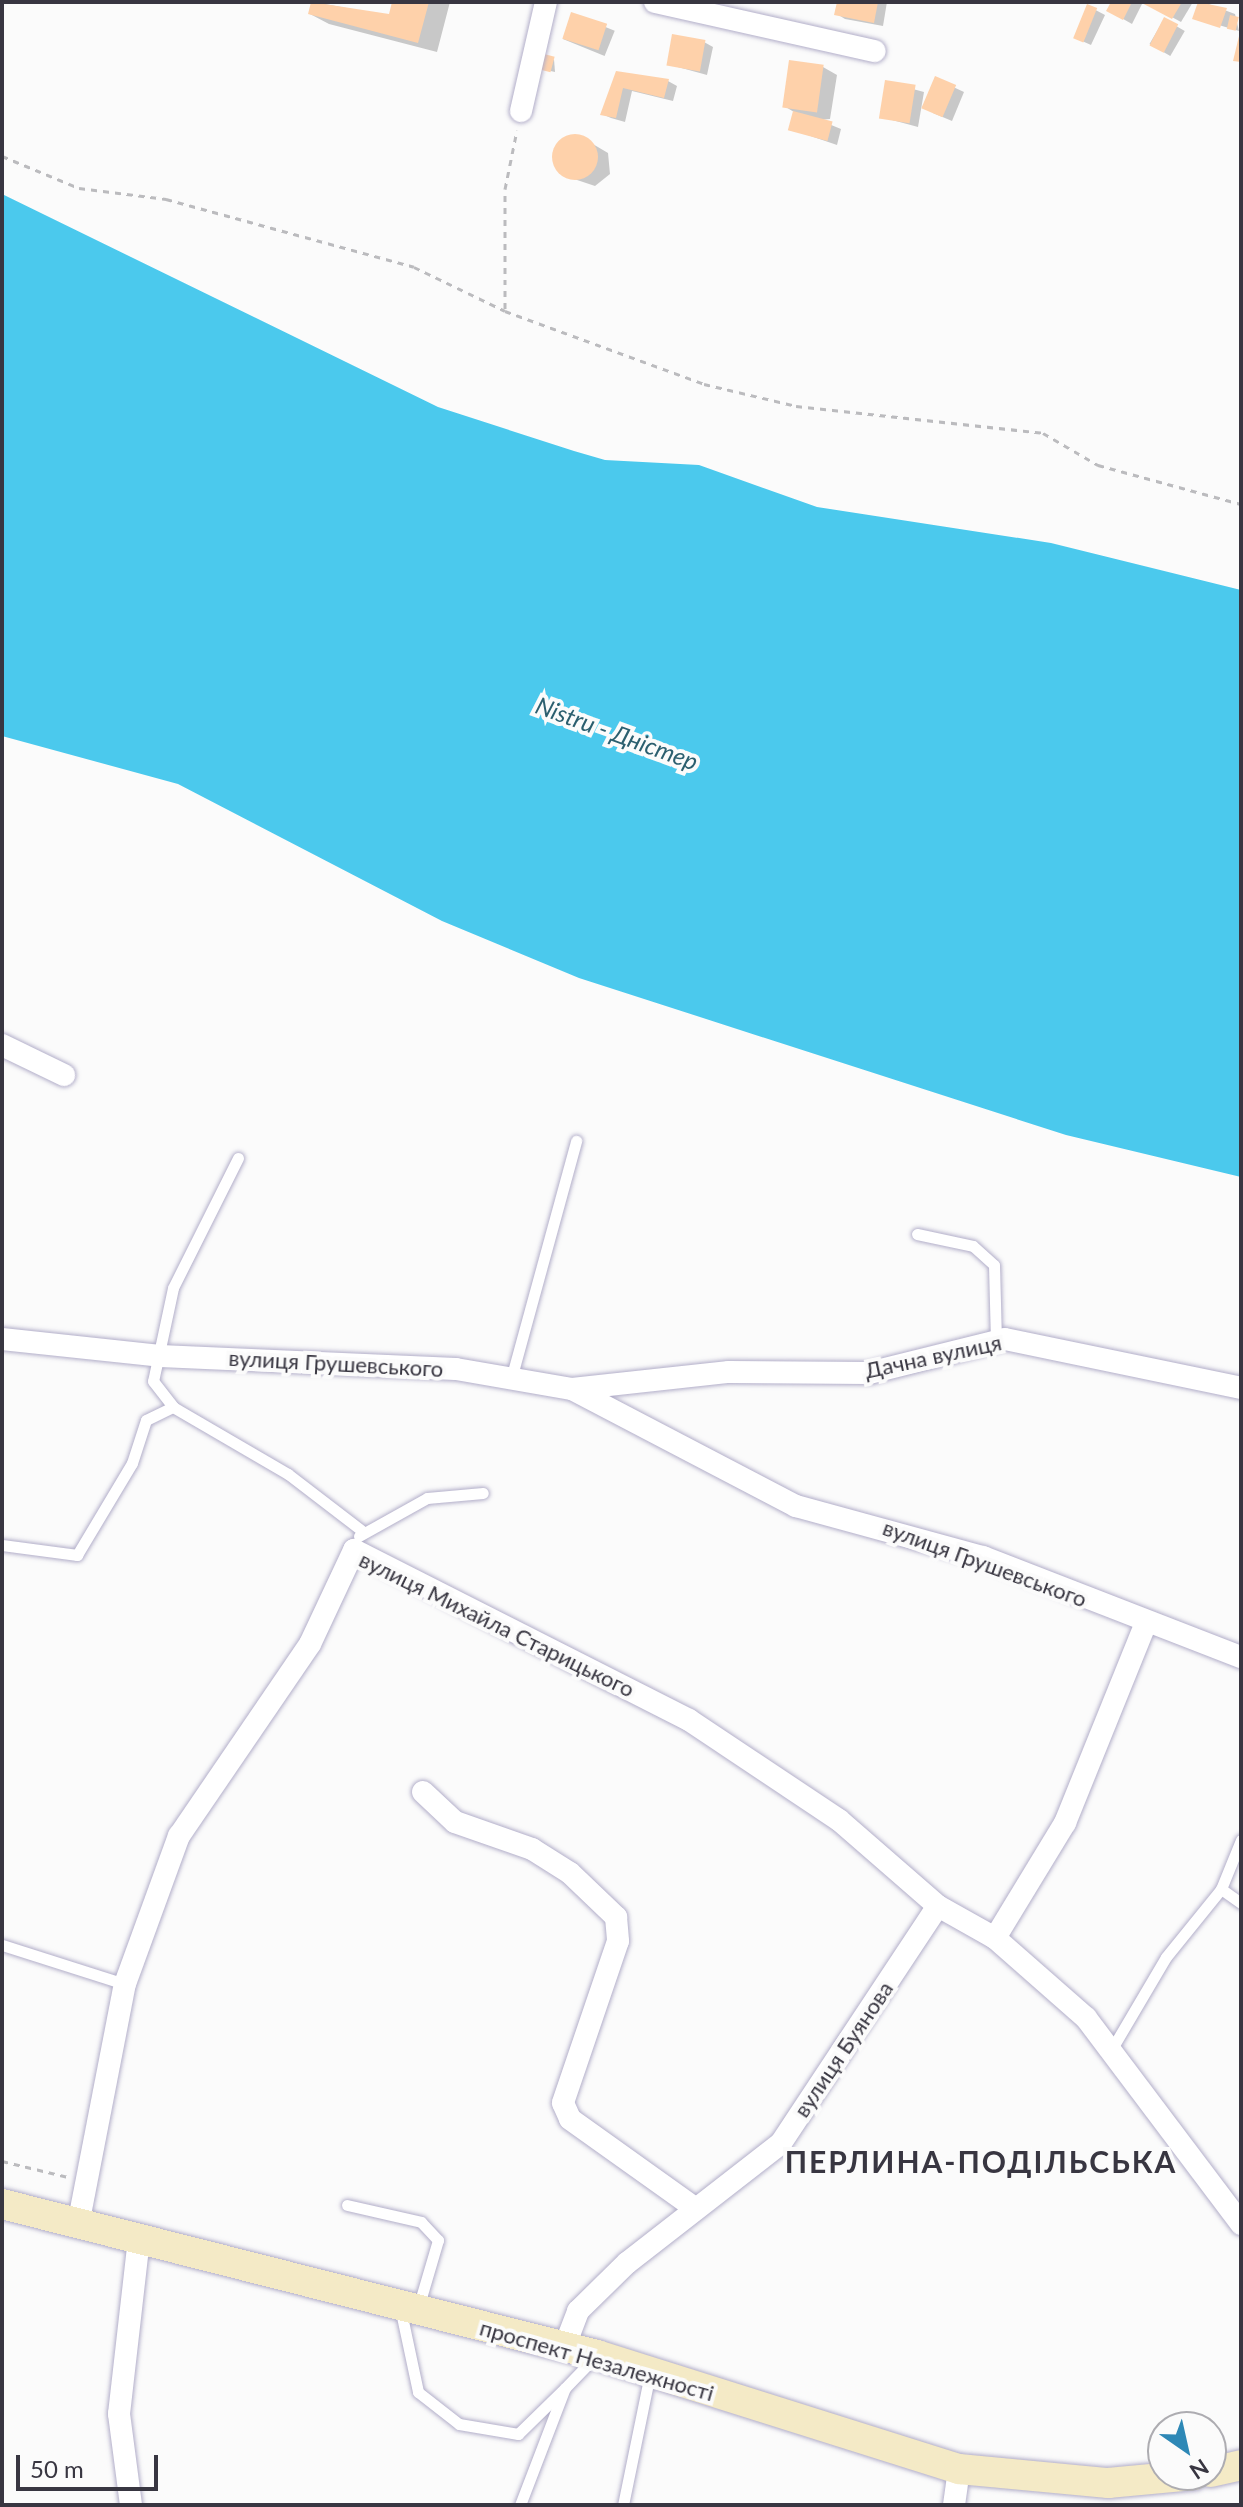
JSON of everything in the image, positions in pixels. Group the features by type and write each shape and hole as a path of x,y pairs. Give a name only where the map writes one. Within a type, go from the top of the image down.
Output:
{"main road":[{"name":"проспект Незалежності","path":"2,2204 597,2355 959,2469 1108,2483 1147,2479"}],"street":[{"path":"521,111 546,2"},
{"path":"655,2 875,51"},
{"path":"2,1045 64,1075"},
{"name":"вулиця Грушевського","path":"2,1339 160,1356 456,1369 510,1382 572,1389 796,1506 956,1548 1241,1657"},
{"name":"Дачна вулиця","path":"572,1389 729,1372 869,1373 996,1342 1134,1362 1241,1388"},
{"name":"вулиця Михайла Старицького","path":"78,2225 125,1984 179,1836 310,1644 358,1540 689,1720 839,1820 938,1906 995,1938 1086,2018 1241,2224"},
{"path":"995,1938 1065,1823 1146,1623"},
{"path":"423,1792 455,1822 532,1849 570,1873 616,1917 618,1941 563,2103 570,2119 695,2208"},
{"name":"вулиця Буянова","path":"564,2348 578,2311 695,2208 781,2143 938,1906"},
{"path":"131,2505 119,2414 139,2238"},
{"path":"954,2505 959,2469"}],"lane":[{"path":"510,1382 576,1141"},
{"path":"238,1158 173,1288 153,1381 173,1407 288,1474 358,1540 427,1498 483,1493"},
{"path":"917,1234 973,1246 994,1265 996,1342"},
{"path":"2,1545 77,1555 132,1463 146,1420 173,1407"},
{"path":"1110,2052 1166,1957 1221,1889 1241,1840"},
{"path":"1221,1889 1241,1903"},
{"path":"2,1945 125,1984"},
{"path":"347,2205 421,2222 438,2240 408,2306 418,2392 459,2424 518,2434 597,2355"},
{"path":"623,2505 650,2372"},
{"path":"520,2505 565,2388"}],"path":[{"path":"505,311 505,189 521,111"},
{"path":"2,156 79,188 166,199 414,267 505,311 740,394 1043,433 1098,465 1241,504"},
{"path":"2,2161 87,2182"}],"water":[{"name":"Nistru - Дністер","path":"2,194 438,407 574,451 605,460 699,465 817,507 1051,543 1241,590 1241,1177 1066,1135 579,978 442,921 178,784 2,736"}],"building":[{"path":"311,2 389,14 392,2 429,2 418,43 308,14"},
{"path":"837,2 878,2 874,23 834,15"},
{"path":"1111,2 1132,2 1123,20 1106,11"},
{"path":"1140,2 1182,2 1172,19"},
{"path":"1198,2 1227,8 1220,28 1192,19"},
{"path":"1087,4 1097,8 1083,42 1073,38"},
{"path":"571,12 607,24 598,50 562,39"},
{"path":"1230,15 1239,17 1236,31 1227,29"},
{"path":"1164,17 1178,24 1164,53 1149,46"},
{"path":"1241,32 1241,62 1233,61"},
{"path":"672,34 705,40 700,71 666,66"},
{"path":"544,54 555,57 550,72 540,69"},
{"path":"789,60 824,65 817,112 782,108"},
{"path":"616,71 669,79 664,98 623,88 616,118 600,115"},
{"path":"935,76 956,85 942,117 921,108"},
{"path":"885,80 916,85 910,123 879,119"},
{"path":"793,111 833,122 827,141 788,130"},
{"path":"575,134 591,141 598,157 591,173 575,180 559,173 552,157 559,141"}],"district":[{"name":"ПЕРЛИНА-ПОДІЛЬСЬКА","path":"981,2161"}]}
